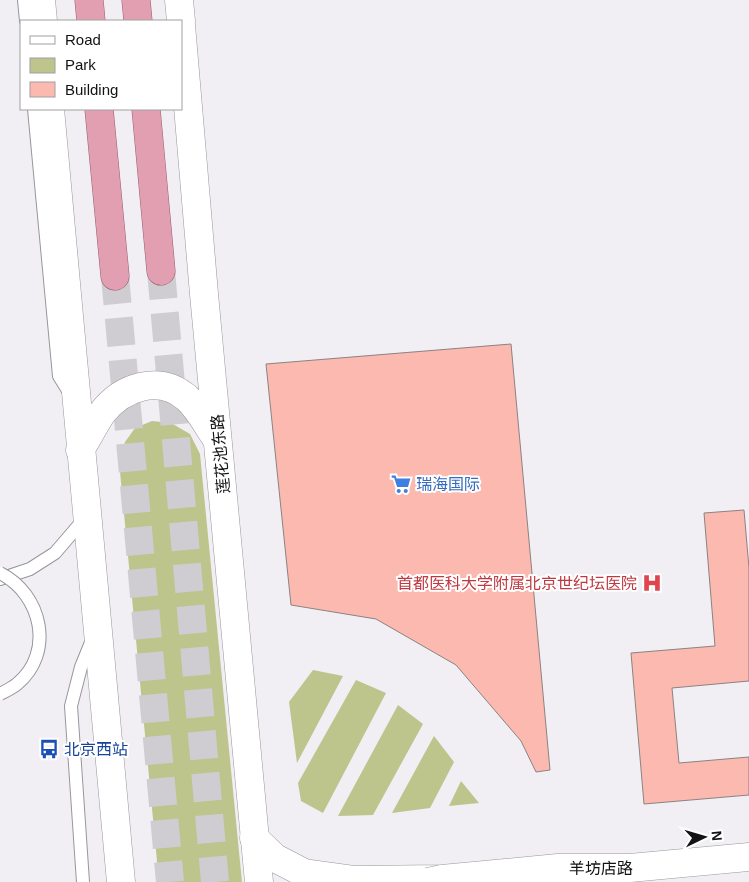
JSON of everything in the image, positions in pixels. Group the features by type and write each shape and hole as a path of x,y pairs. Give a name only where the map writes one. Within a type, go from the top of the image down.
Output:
{"highway":[{"path":"88,0 90,20"},
{"path":"136,0 138,20"},
{"path":"99,110 115,276"},
{"path":"146,110 161,271"}],"street":[{"path":"41,0 43,20"},
{"path":"179,0 181,20"},
{"name":"莲花池东路","path":"182,37 259,882"},
{"path":"50,110 121,882"},
{"path":"80,450 103,413 119,396 137,387 157,384 176,390 187,398 219,442"},
{"name":"羊坊店路","path":"254,838 275,858 304,873 355,880 435,881 558,868 630,868 749,857"}],"lane":[{"path":"24,0 26,20"},
{"path":"34,110 59,376 76,405"},
{"path":"0,579 30,568 50,556 61,547 87,516"},
{"path":"0,573 29,597 39,623 39,636 34,659 26,674 17,685 0,694"},
{"path":"84,882 71,706 81,667 97,628"}],"green space":[{"path":"152,421 171,423 190,434 200,454 242,882 159,882 119,461 125,442 135,428"},
{"path":"313,670 343,676 297,763 289,702"},
{"path":"356,680 386,693 323,813 301,801 298,783"},
{"path":"398,705 423,724 373,815 338,816"},
{"path":"434,736 454,762 430,808 392,813"},
{"path":"461,781 479,803 449,806"}],"building":[{"name":"瑞海国际","path":"511,344 550,770 536,772 521,741 456,665 376,619 291,605 266,364"},
{"path":"744,510 749,568 749,681 672,688 679,763 749,757 749,795 644,804 631,653 715,646 704,513"}],"tunnel":[{"path":"161,271 215,882"},
{"path":"115,276 170,882"}],"place":[{"name":"瑞海国际","path":"401,484"},
{"name":"首都医科大学附属北京世纪坛医院","path":"652,583"},
{"name":"北京西站","path":"49,749"}]}
